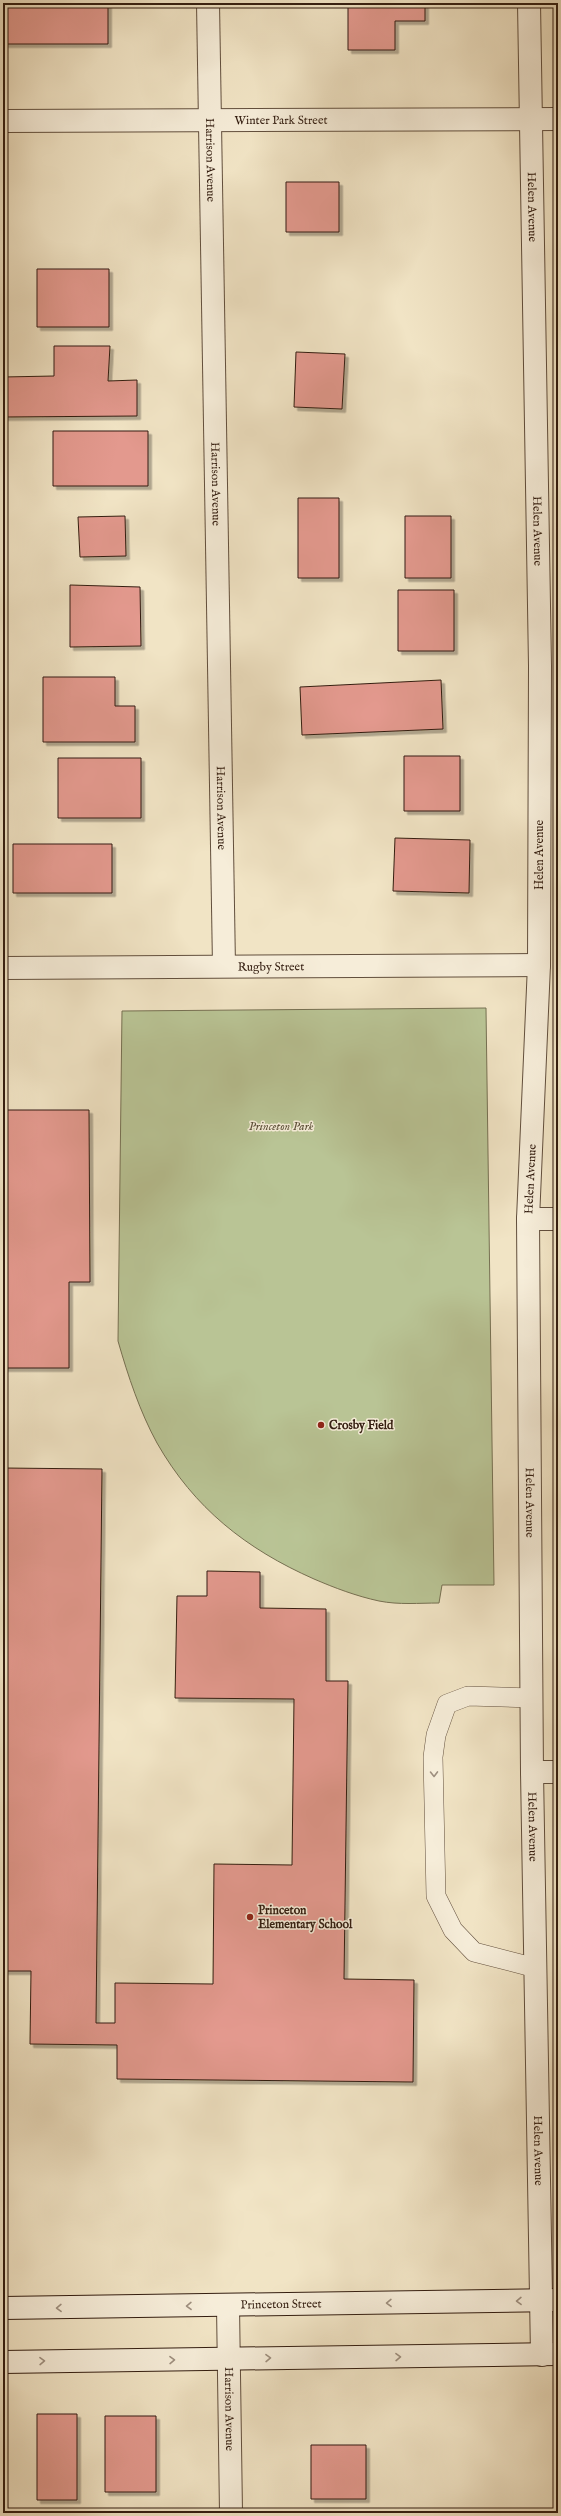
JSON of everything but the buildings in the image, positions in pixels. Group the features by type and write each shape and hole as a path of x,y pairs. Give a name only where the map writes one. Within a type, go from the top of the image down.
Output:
{"street":[{"name":"Harrison Avenue","path":"208,3 224,966"},
{"name":"Helen Avenue","path":"530,3 531,120 549,666 539,965 528,1219 532,1772 536,1968 550,2300 550,2354"},
{"name":"Winter Park Street","path":"3,121 209,119 558,120"},
{"name":"Rugby Street","path":"3,968 539,965"},
{"path":"528,1219 558,1219"},
{"path":"532,1772 558,1772"},
{"name":"Princeton Street","path":"3,2308 228,2306 550,2300"},
{"name":"Harrison Avenue","path":"228,2306 231,2513"},
{"path":"3,2362 550,2354"}],"lane":[{"path":"532,1698 468,1696 447,1704 436,1735 433,1757 436,1896 453,1930 474,1952 536,1968"}],"green space":[{"name":"Princeton Park","path":"486,1008 494,1585 442,1585 439,1603 402,1603 379,1601 338,1589 314,1579 289,1567 244,1540 205,1507 188,1487 157,1443 145,1419 130,1380 118,1341 122,1011"}],"place":[{"name":"Crosby Field","path":"321,1425"},
{"name":"Princeton Elementary School","path":"250,1917"}]}
